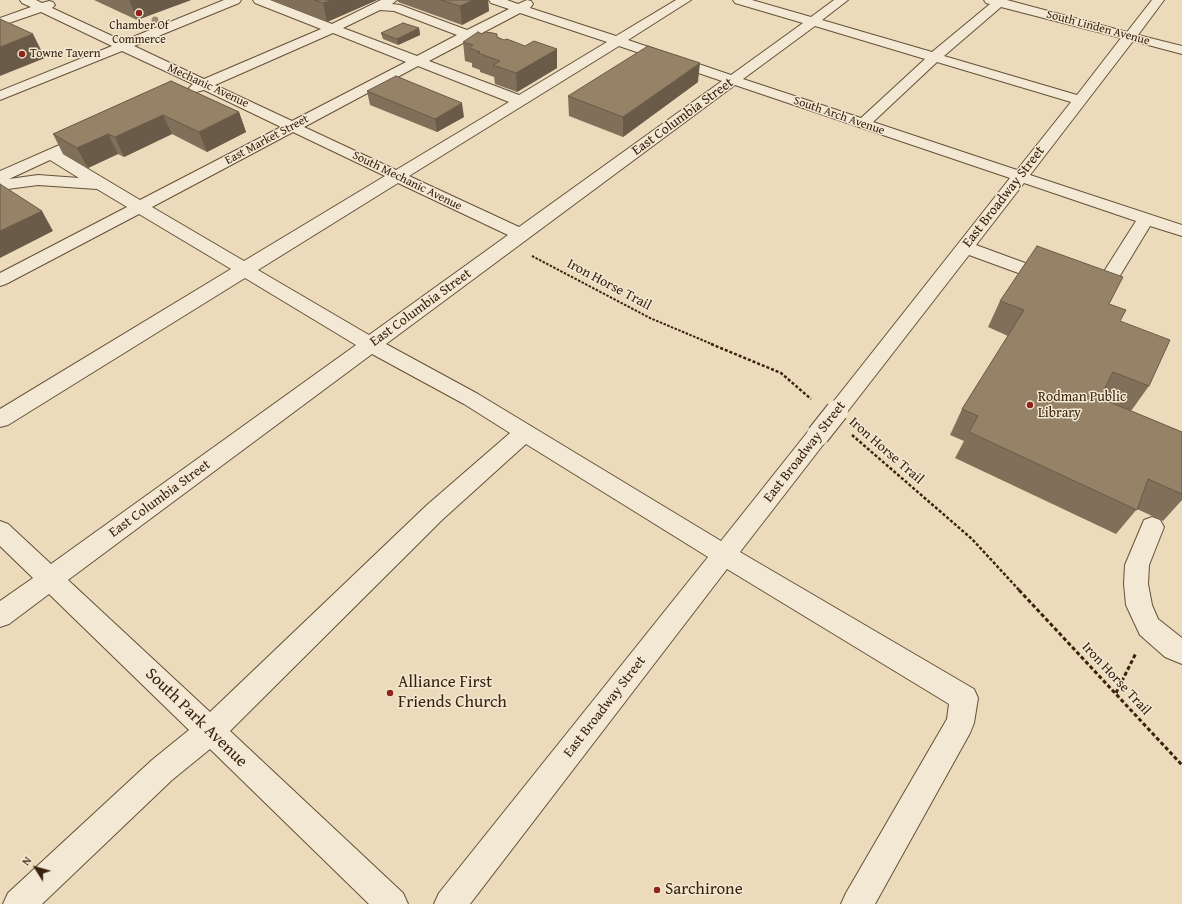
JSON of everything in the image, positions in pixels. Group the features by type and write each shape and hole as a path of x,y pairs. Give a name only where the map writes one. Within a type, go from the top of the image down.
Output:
{"street":[{"name":"Mechanic Avenue","path":"26,0 294,126"},
{"path":"0,22 62,0"},
{"path":"0,96 235,0"},
{"path":"259,0 520,101"},
{"path":"185,93 331,29 391,0"},
{"name":"South Arch Avenue","path":"495,0 1182,231"},
{"name":"East Market Street","path":"0,280 535,0"},
{"path":"0,419 685,0"},
{"path":"739,0 1080,100"},
{"name":"East Columbia Street","path":"0,616 842,0"},
{"name":"East Broadway Street","path":"450,904 1158,0"},
{"path":"863,124 996,1"},
{"name":"South Linden Avenue","path":"996,1 1182,50"},
{"path":"378,6 396,8 468,35"},
{"name":"South Mechanic Avenue","path":"294,126 397,176 515,239"},
{"path":"0,178 79,141"},
{"path":"51,154 371,345 471,399 724,555 964,698 960,723 858,904"},
{"path":"0,185 38,180 65,180 105,186"},
{"path":"966,247 1069,285 1089,290 1099,290 1103,288 1146,219"},
{"path":"19,904 162,770 210,731 435,512 525,432"},
{"path":"1152,527 1137,565 1136,584 1139,605 1149,627 1174,648 1182,652"},
{"name":"South Park Avenue","path":"0,531 392,904"}],"path":[{"name":"Iron Horse Trail","path":"515,239 650,318 781,373 817,404"},
{"name":"Iron Horse Trail","path":"847,430 972,539 1182,765"},
{"path":"1116,693 1149,627"}],"building":[{"path":"314,0 331,0 323,3"},
{"path":"441,0 473,0 460,6"},
{"path":"0,19 33,34 0,47"},
{"path":"403,23 419,28 397,39 381,33"},
{"path":"478,32 482,34 485,32 497,34 497,37 504,40 507,39 525,46 534,41 557,49 516,73 493,65 500,61 478,53 480,52 470,48 473,45 463,42"},
{"path":"648,46 700,63 623,117 568,96"},
{"path":"396,76 462,103 435,119 367,91"},
{"path":"171,81 239,112 199,132 163,115 115,137 108,134 77,148 53,134"},
{"path":"0,184 42,211 0,231"},
{"name":"Rodman Public Library","path":"1037,246 1123,277 1109,304 1126,310 1120,321 1170,340 1149,386 1113,372 1100,398 1182,432 1182,494 1148,479 1137,510 969,432 978,416 962,409 1024,310 1000,301"}],"place":[{"name":"Chamber Of Commerce","path":"139,13"},
{"name":"Towne Tavern","path":"22,54"},
{"name":"Rodman Public Library","path":"1030,405"},
{"name":"Alliance First Friends Church","path":"390,693"},
{"name":"Sarchirone","path":"657,890"}]}
